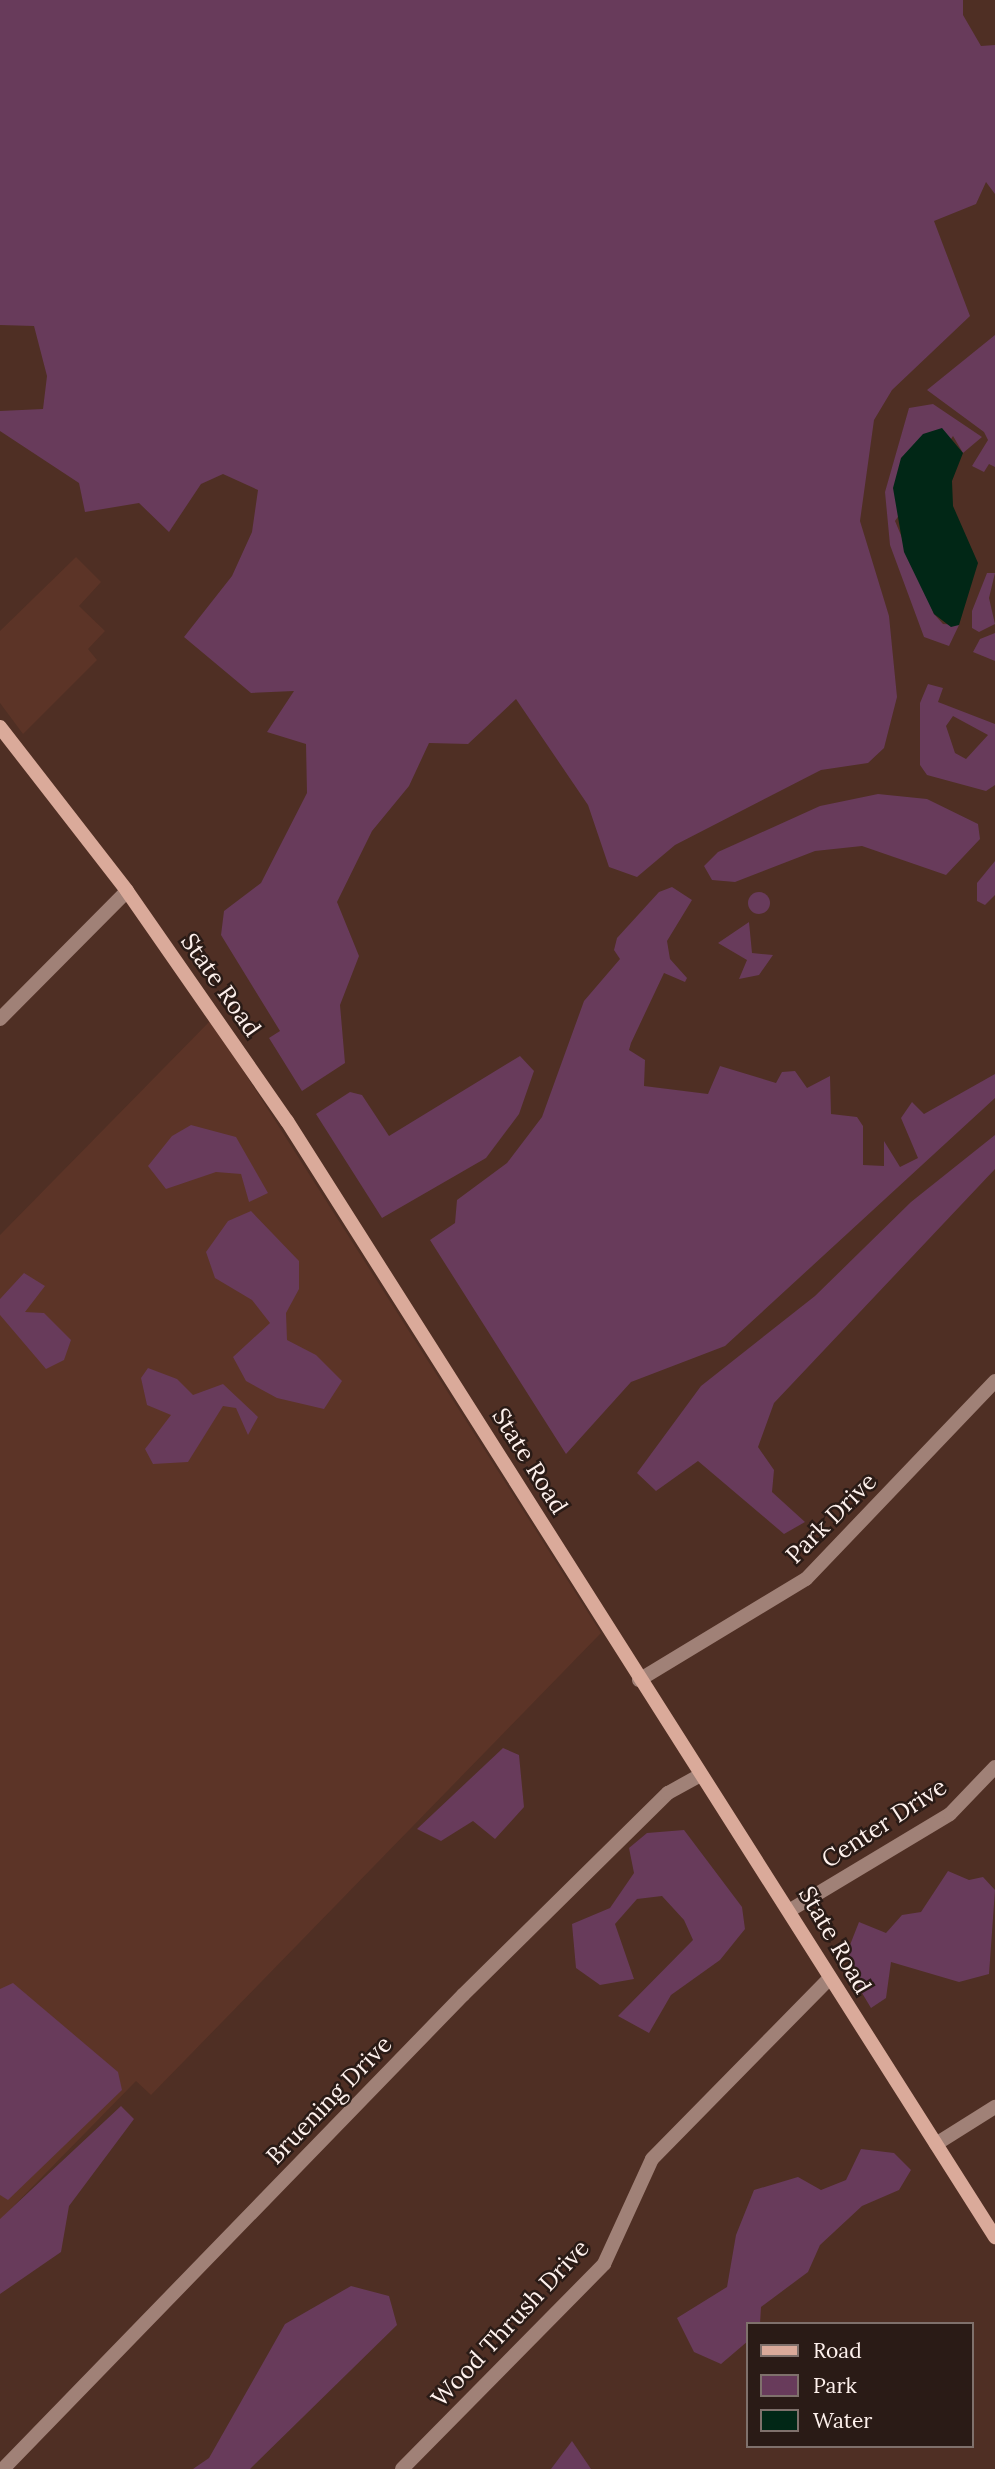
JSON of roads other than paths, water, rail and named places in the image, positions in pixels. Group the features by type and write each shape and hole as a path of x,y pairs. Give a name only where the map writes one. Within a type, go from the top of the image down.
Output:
{"main road":[{"name":"State Road","path":"0,727 127,891 287,1121 639,1680 792,1909 829,1979 995,2237"}],"street":[{"path":"0,1019 127,891"},
{"name":"Park Drive","path":"639,1680 806,1578 995,1381"},
{"name":"Center Drive","path":"792,1909 950,1814 995,1767"},
{"name":"Bruening Drive","path":"3,2469 463,1995 668,1793 700,1775"},
{"name":"Wood Thrush Drive","path":"402,2469 604,2264 652,2159 829,1979"},
{"path":"936,2144 995,2108"}],"water":[{"path":"942,428 963,453 952,481 953,506 978,563 959,625 951,627 934,614 904,552 893,488 901,458 923,434"}]}
